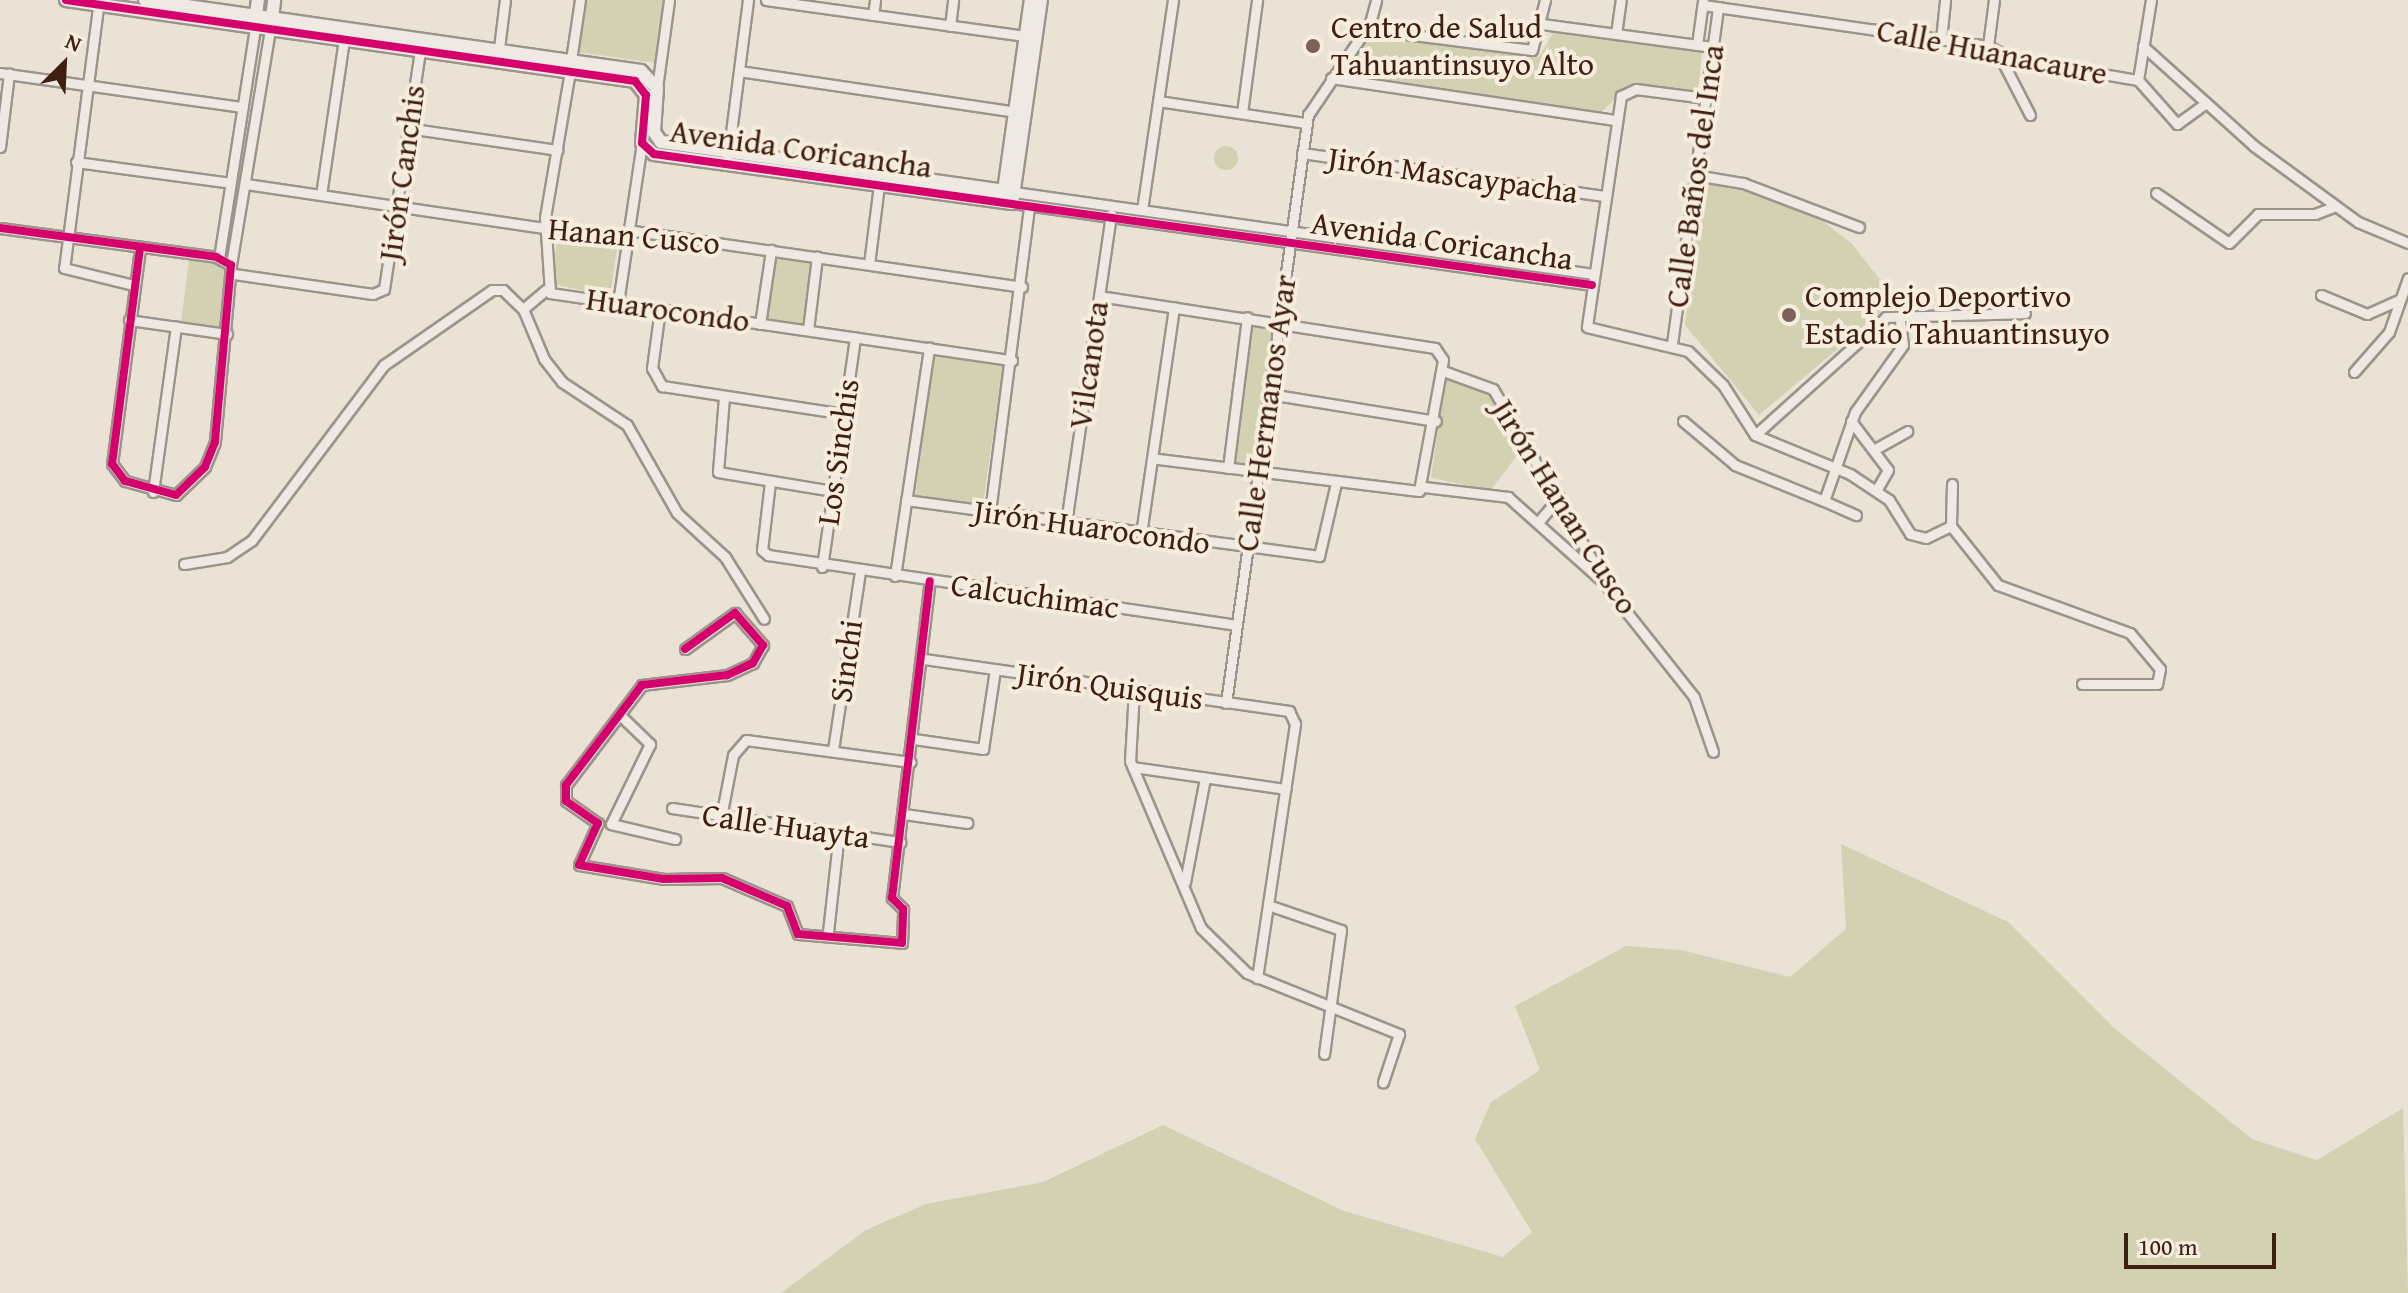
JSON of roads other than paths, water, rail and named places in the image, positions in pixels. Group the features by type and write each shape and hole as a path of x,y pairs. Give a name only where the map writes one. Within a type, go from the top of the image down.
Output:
{"street":[{"name":"Avenida Coricancha","path":"66,0 271,23 570,65 641,71 657,88 656,139 727,158 879,185 1112,206 1593,274"},
{"name":"Avenida Coricancha","path":"145,0 255,21"},
{"path":"219,258 258,0"},
{"path":"140,247 112,464 119,478 153,492 184,491 209,460 233,270 274,0"},
{"path":"498,56 505,0"},
{"name":"Huarocondo","path":"580,0 557,150 548,228 546,290 1012,360"},
{"path":"657,88 669,0"},
{"path":"727,158 748,0"},
{"path":"766,0 826,4 873,15 1031,37"},
{"path":"873,15 875,0"},
{"path":"950,26 953,0"},
{"path":"1008,197 1031,37 1031,0"},
{"path":"1008,197 1015,112 1041,0"},
{"path":"1142,210 1173,0"},
{"path":"1242,113 1257,0"},
{"name":"Calle Hermanos Ayar","path":"1226,703 1306,123 1331,78 1366,29 1376,0"},
{"path":"1366,29 1532,50 1542,24 1545,0"},
{"path":"1616,34 1621,0"},
{"path":"1941,39 1945,0"},
{"path":"2149,0 2138,80 2177,124 2206,103"},
{"path":"1994,1 1993,48 2030,115"},
{"name":"Calle Huanacaure","path":"1703,2 1718,7 1993,48 2138,80"},
{"name":"Calle Baños del Inca","path":"1697,45 1703,2"},
{"path":"99,3 64,268 72,275 134,285"},
{"name":"Calle Baños del Inca","path":"1672,344 1718,7"},
{"name":"Avenida Coricancha","path":"271,23 344,40 420,51 498,56"},
{"path":"1542,24 1712,47"},
{"path":"321,195 344,40"},
{"path":"2143,46 2206,103 2336,206 2408,243"},
{"name":"Jirón Canchis","path":"233,270 379,293 399,207 407,128 420,51"},
{"name":"Avenida Coricancha","path":"570,65 641,86 642,143 654,154 727,158 1008,197 1029,206 1592,285"},
{"path":"739,71 1015,112"},
{"path":"0,147 4,74 243,107"},
{"path":"1331,78 1615,120"},
{"path":"1705,98 1630,90 1615,120 1593,274 1591,331 1672,344 1700,359 1755,435 1837,467 1876,491 1914,536 1951,526"},
{"path":"1158,101 1306,123"},
{"path":"407,128 557,150"},
{"path":"618,303 642,143"},
{"name":"Jirón Mascaypacha","path":"1302,153 1604,196"},
{"path":"76,162 231,183"},
{"path":"1695,175 1743,183 1859,227"},
{"name":"Hanan Cusco","path":"246,184 548,228 771,250 1022,287"},
{"path":"869,264 879,185"},
{"path":"2156,193 2229,243 2258,214 2315,214 2336,206"},
{"path":"990,512 1022,287 1029,206"},
{"name":"Vilcanota","path":"1066,523 1112,206"},
{"path":"0,228 219,258 233,270"},
{"path":"760,324 771,250"},
{"path":"808,330 817,257"},
{"path":"2354,372 2389,332 2408,278"},
{"path":"184,564 227,557 252,540 384,365 492,290 503,290 523,309 544,359 562,382 627,425 677,513 725,557 764,619"},
{"path":"523,309 546,290"},
{"path":"2321,295 2367,314 2399,300"},
{"path":"1099,296 1279,322 1440,353 1443,371 1424,487"},
{"path":"1141,534 1174,307"},
{"path":"660,309 652,368 662,386 844,414"},
{"path":"1755,435 1859,336 1886,317 1900,321 2025,313"},
{"path":"1228,468 1247,317"},
{"path":"129,320 227,334"},
{"path":"1824,501 1851,421 1903,345 1900,321"},
{"path":"153,492 176,327"},
{"name":"Los Sinchis","path":"822,567 855,337"},
{"path":"895,576 929,348"},
{"name":"Jirón Hanan Cusco","path":"1443,371 1493,389 1581,533 1610,591 1694,697 1713,752"},
{"path":"1269,394 1436,421"},
{"path":"724,397 714,467 770,482 833,491"},
{"path":"1683,421 1735,465 1856,515"},
{"path":"1851,421 1888,470 1876,491"},
{"path":"1875,449 1907,431"},
{"path":"1152,458 1336,483 1424,487 1508,497 1569,546 1610,591"},
{"name":"Calcuchimac","path":"770,482 762,550 822,567 1237,625"},
{"name":"Jirón Huarocondo","path":"906,500 1248,550 1324,554 1336,483"},
{"path":"1952,484 1951,526 1998,585 2123,629 2149,648 2160,669 2152,685 2082,684"},
{"path":"1540,520 1559,497"},
{"path":"1569,546 1581,533"},
{"name":"Sinchi","path":"833,750 860,572"},
{"path":"685,649 735,613 763,645 753,663 727,675 653,679 620,715 564,791 566,801 598,823 579,865 664,879 722,878 787,906 798,934 828,932 902,943 903,909 892,898 924,659 930,581"},
{"name":"Jirón Quisquis","path":"924,659 1295,716 1285,789"},
{"path":"914,739 983,749 995,670"},
{"path":"1134,690 1133,767 1213,946 1257,978 1399,1034 1383,1082"},
{"path":"620,715 644,730 650,744 611,824 675,839"},
{"path":"721,817 740,743 833,750 911,762"},
{"path":"1133,767 1285,789 1257,978"},
{"path":"1185,882 1205,778"},
{"name":"Calle Huayta","path":"672,808 900,842"},
{"path":"904,814 967,823"},
{"path":"828,932 839,833"},
{"path":"1268,905 1341,930 1328,1004 1324,1054"}],"place":[{"name":"Centro de Salud Tahuantinsuyo Alto","path":"1313,46"},
{"name":"Complejo Deportivo Estadio Tahuantinsuyo","path":"1789,315"}]}
